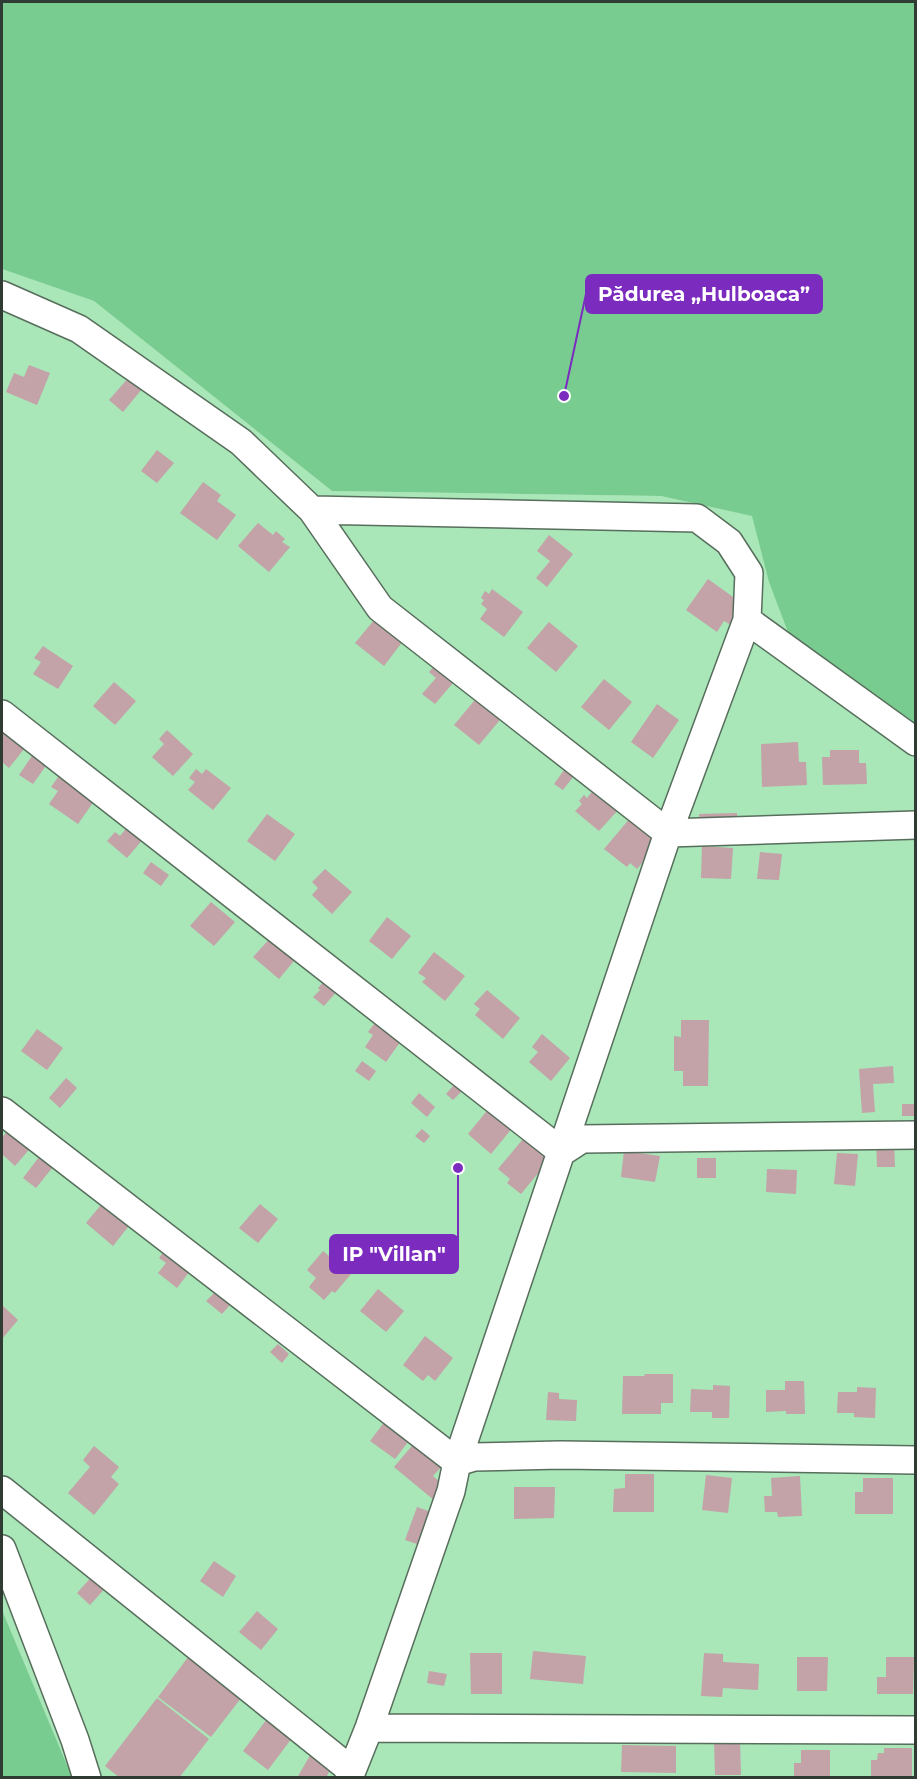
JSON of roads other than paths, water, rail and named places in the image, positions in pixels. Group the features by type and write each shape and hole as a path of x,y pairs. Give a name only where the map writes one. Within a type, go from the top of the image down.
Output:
{"street":[{"path":"2,294 78,329 241,442 312,510 380,608 668,833 915,825"},
{"path":"2,1490 350,1774 369,1728 451,1491 457,1461 668,833 747,620 749,573 729,542 696,518 312,510"},
{"path":"747,620 915,742"},
{"path":"2,714 562,1152"},
{"path":"2,1111 457,1461"},
{"path":"562,1152 582,1139 915,1135"},
{"path":"457,1461 474,1457 560,1455 915,1460"},
{"path":"2,1549 75,1740 87,1778"},
{"path":"369,1728 915,1730"}],"place":[{"name":"Pădurea „Hulboaca”","path":"564,396"},
{"name":"IP \"Villan\"","path":"458,1168"}]}
